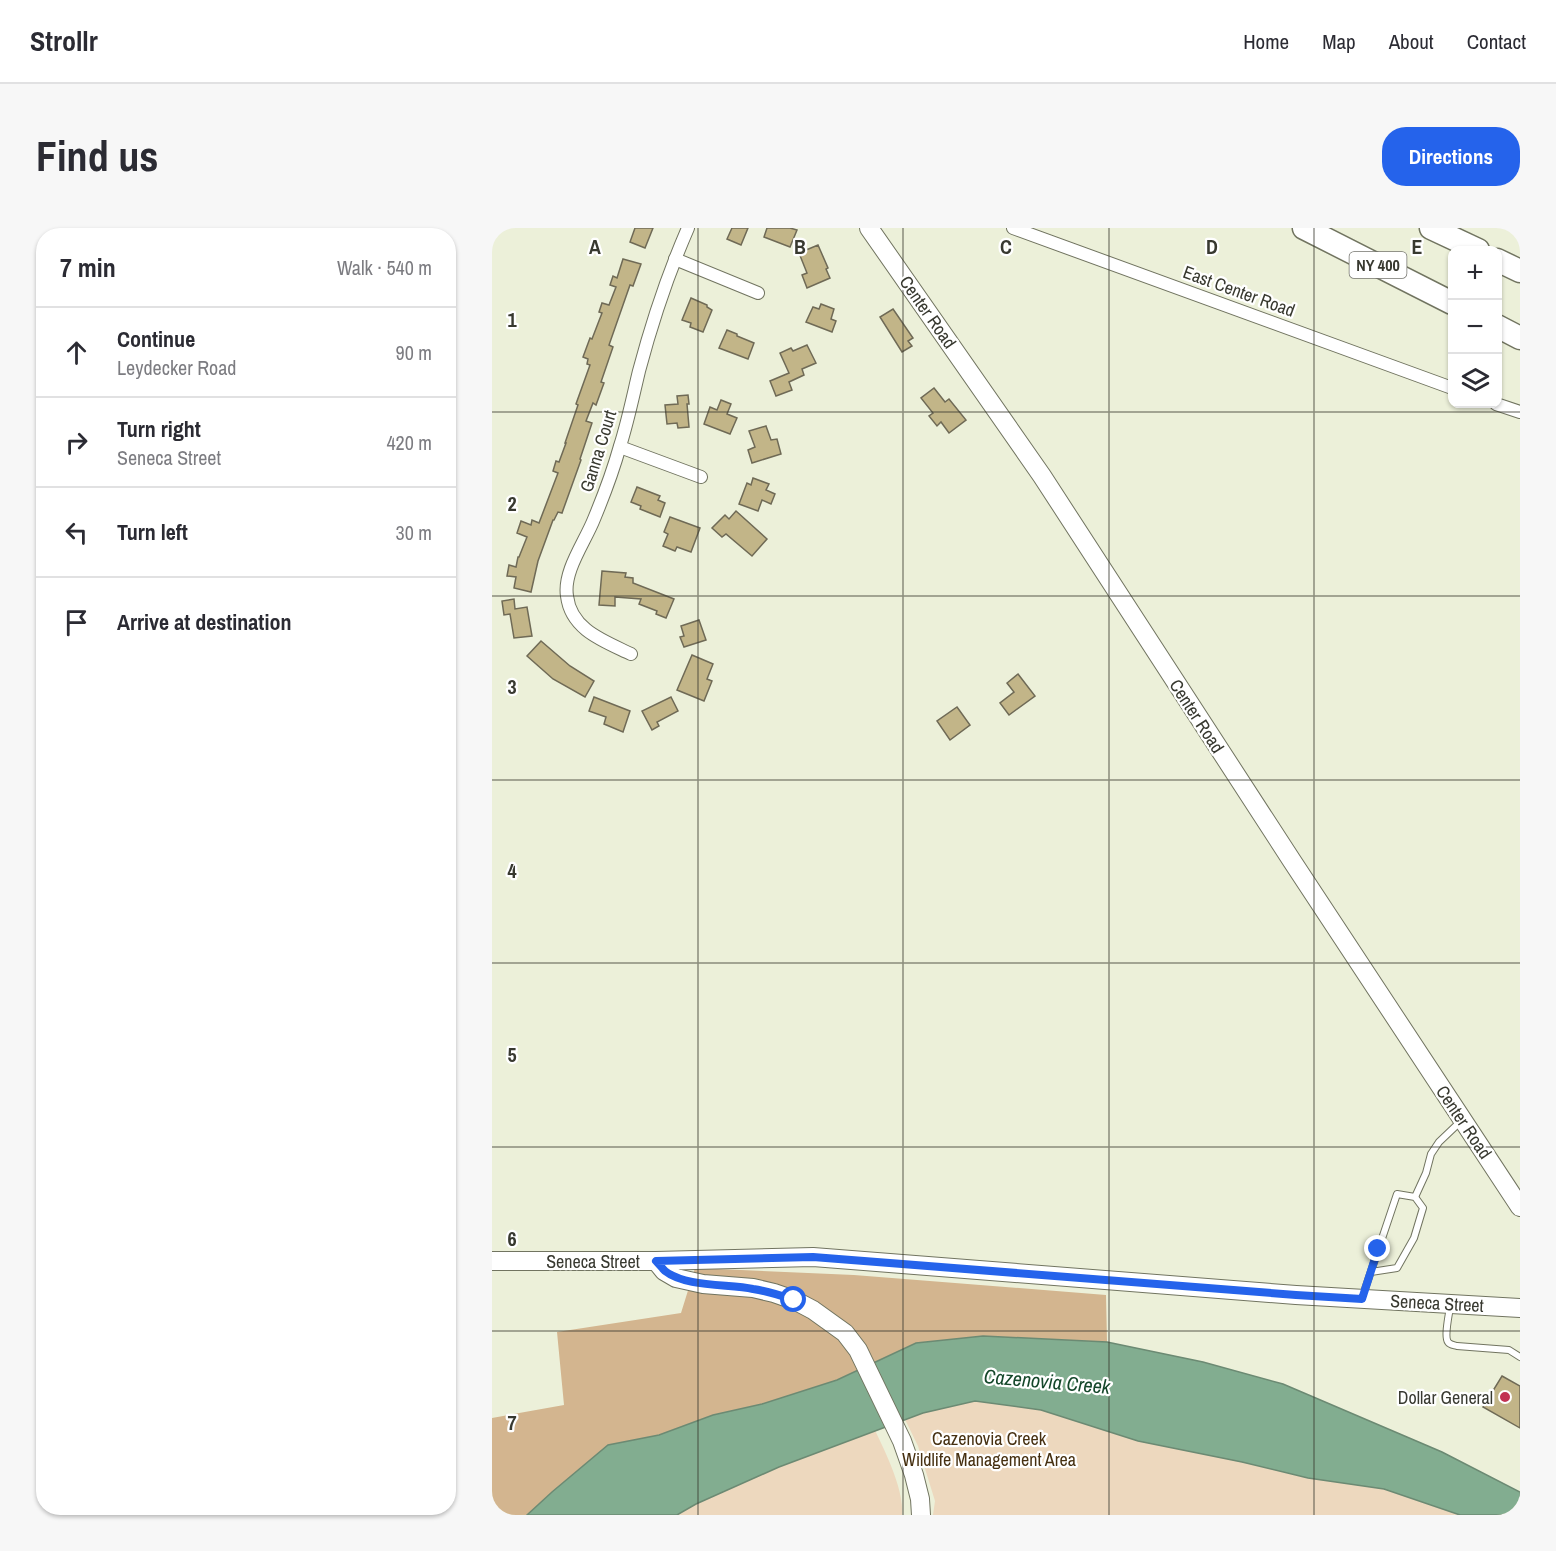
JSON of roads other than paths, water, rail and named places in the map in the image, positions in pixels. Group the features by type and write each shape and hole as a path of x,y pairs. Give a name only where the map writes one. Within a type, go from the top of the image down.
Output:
{"highway":[{"name":"NY 400","path":"1304,228 1448,301"},
{"path":"1431,228 1469,246"},
{"path":"1502,262 1520,271"},
{"path":"1502,329 1520,338"}],"main road":[{"name":"Center Road","path":"869,228 1042,476 1520,1207"},
{"name":"Seneca Street","path":"492,1262 813,1257 1296,1295 1520,1308"},
{"path":"656,1261 676,1278 703,1284 753,1288 794,1300 813,1310 845,1334 858,1350 902,1441 914,1474 921,1515"}],"street":[{"name":"Ganna Court","path":"631,654 591,635 583,628 570,609 566,585 569,573 607,487 656,314 688,228"},
{"name":"East Center Road","path":"1013,228 1448,387"},
{"path":"675,259 758,293"},
{"path":"1502,406 1520,412"},
{"path":"620,447 701,477"}],"lane":[{"path":"1415,1197 1426,1173 1431,1154 1438,1142 1462,1120"},
{"path":"1362,1299 1371,1272 1397,1194 1415,1197 1423,1208 1414,1238 1397,1268 1371,1272"},
{"path":"1450,1304 1446,1336 1450,1344 1509,1350 1520,1357"}],"water":[{"name":"Cazenovia Creek","path":"983,1336 1107,1342 1203,1362 1283,1384 1442,1452 1520,1492 1520,1515 1460,1515 1384,1489 1308,1478 1138,1441 1041,1410 975,1401 923,1413 779,1467 696,1504 677,1515 527,1515 608,1445 659,1435 713,1415 762,1404 837,1380 916,1343"}],"place":[{"name":"Dollar General","path":"1505,1397"}],"park label":[{"name":"Cazenovia Creek Wildlife Management Area","path":"989,1448"}]}
